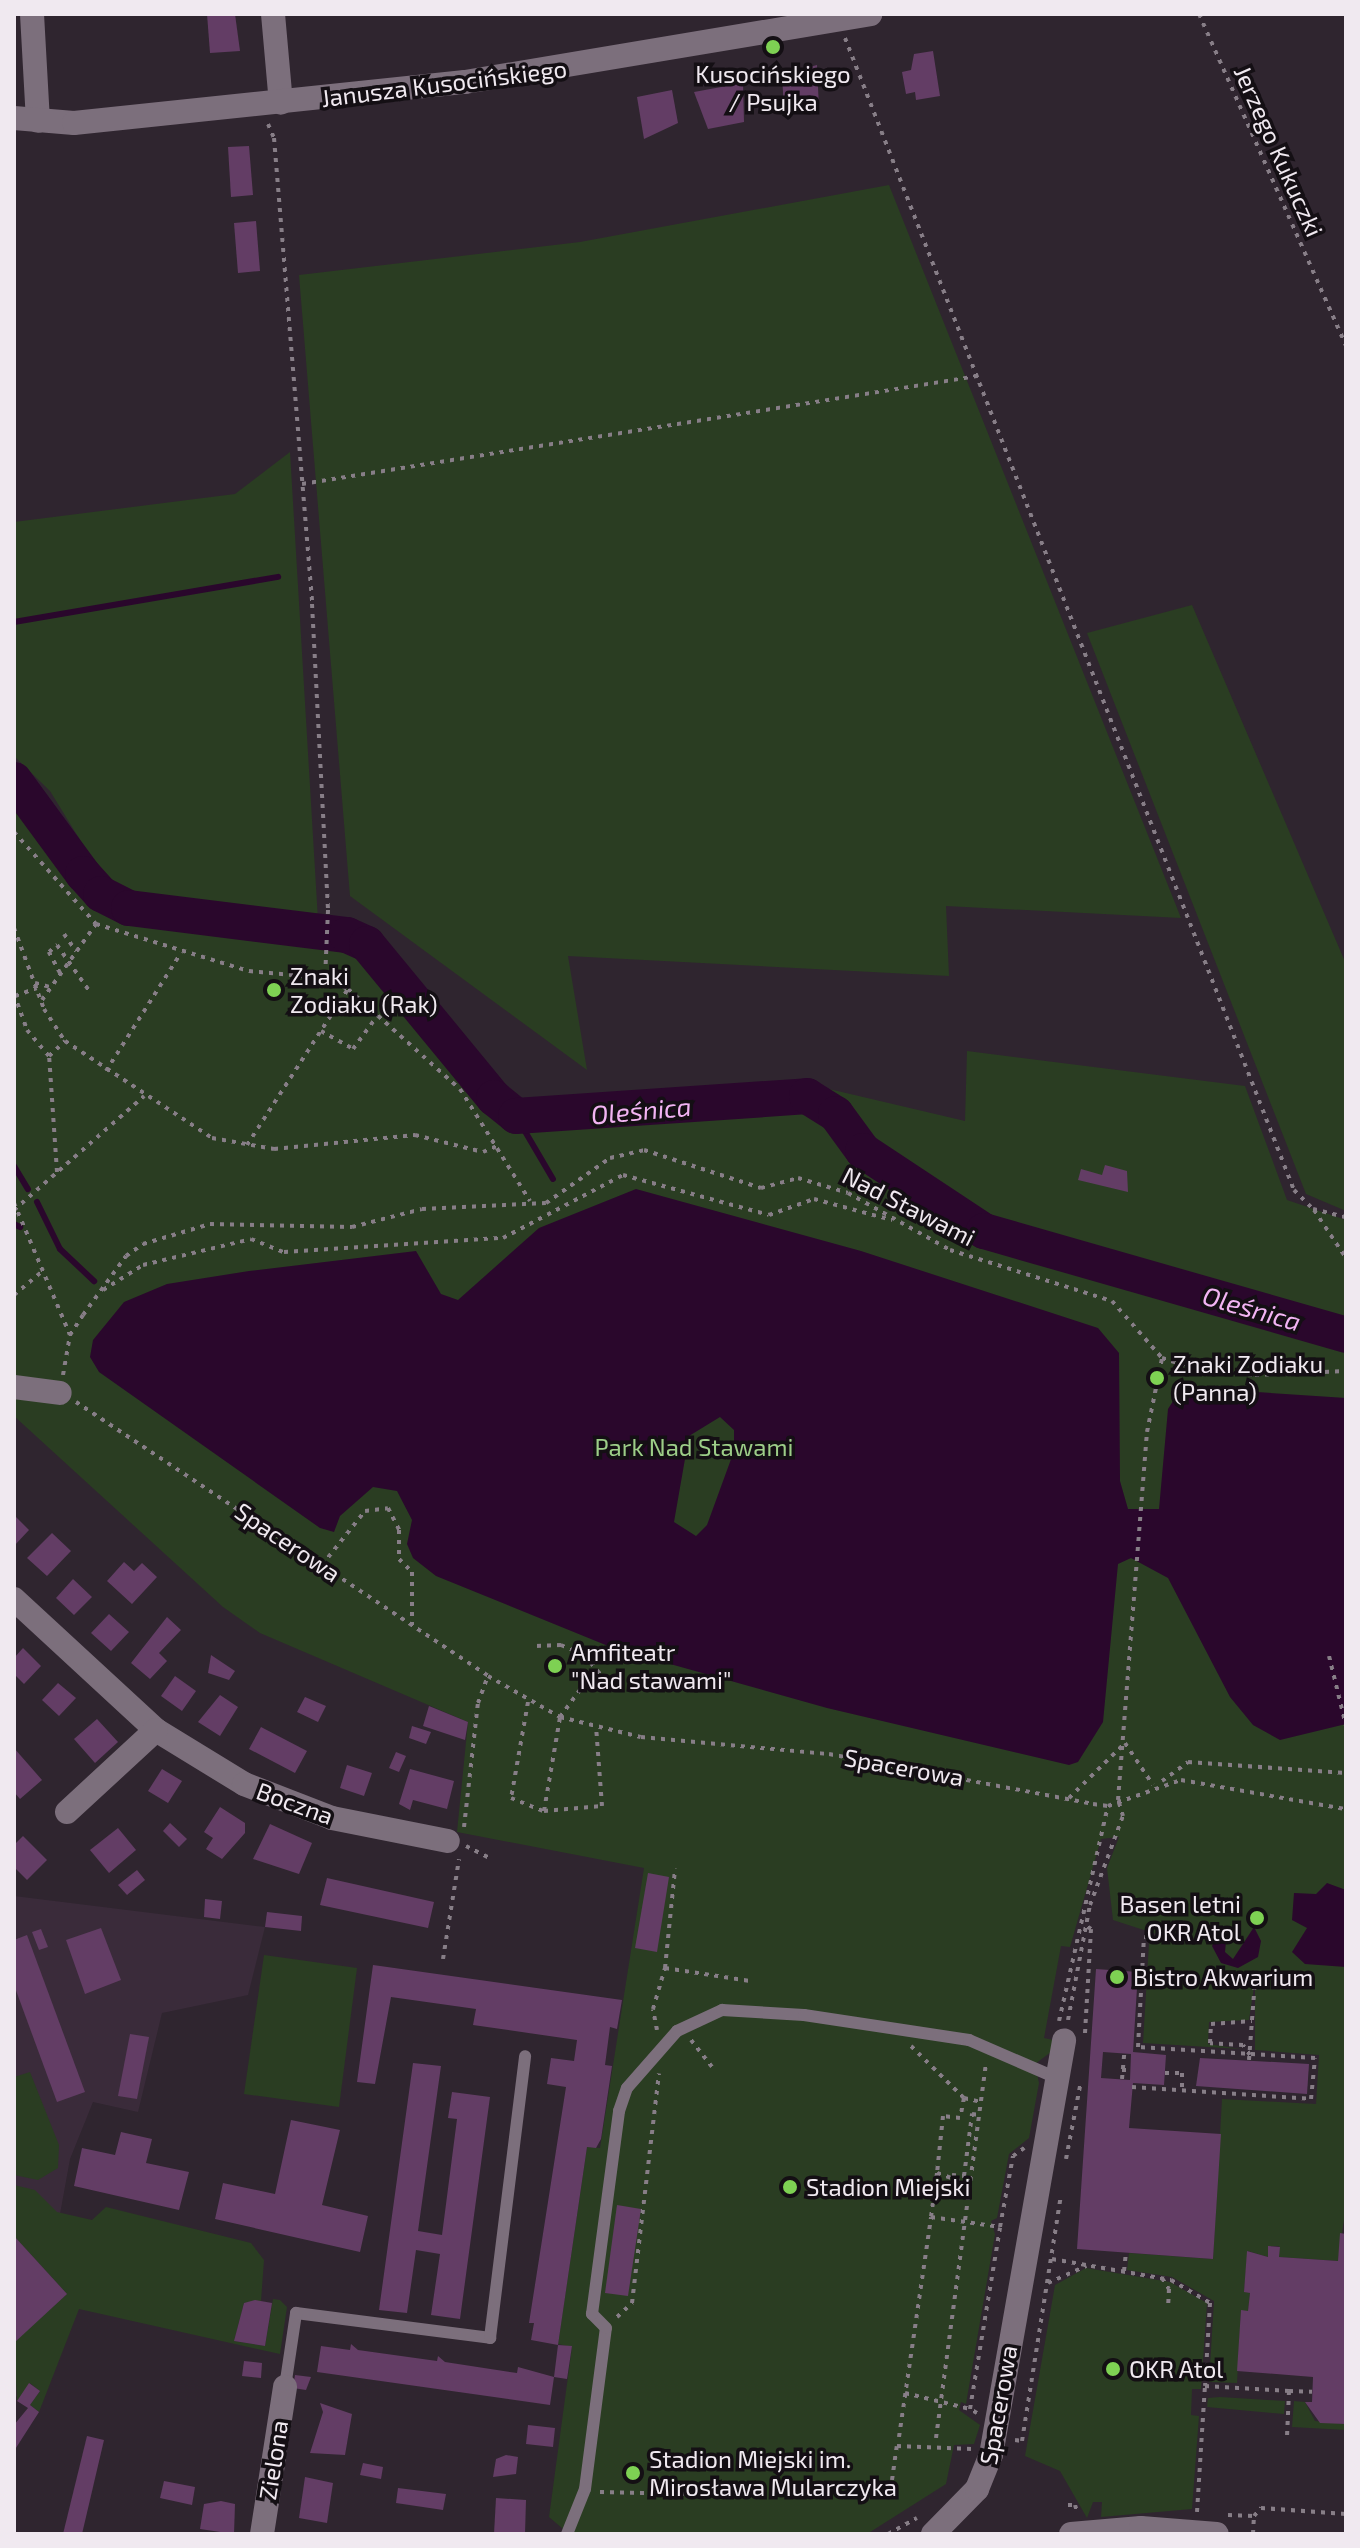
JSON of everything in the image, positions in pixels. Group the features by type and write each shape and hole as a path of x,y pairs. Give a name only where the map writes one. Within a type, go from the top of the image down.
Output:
{"street":[{"path":"26,120 32,14"},
{"path":"272,104 273,14"},
{"name":"Janusza Kusocińskiego","path":"26,120 272,104 649,55 858,16"},
{"path":"14,1387 60,1393"},
{"name":"Boczna","path":"14,1599 156,1730 284,1801 332,1818 455,1843"},
{"path":"67,1812 156,1730"},
{"name":"Spacerowa","path":"933,2534 977,2489 989,2465 1040,2167 1068,2080 1061,2032"},
{"name":"Zielona","path":"262,2534 285,2387"},
{"path":"1071,2534 1217,2521"}],"lane":[{"path":"567,2534 585,2489 606,2328 592,2314 622,2098 660,2047 682,2028 746,2008 969,2040 1068,2080"},
{"path":"285,2387 296,2313 490,2338 525,2056"}],"path":[{"name":"Jerzego Kukuczki","path":"1199,14 1346,346"},
{"path":"858,16 978,376 1294,1190 1313,1209 1346,1258"},
{"path":"272,104 302,484 328,910 325,978"},
{"path":"302,484 978,376"},
{"path":"14,832 96,924 181,953 249,971 325,978 348,989 460,1089 530,1201"},
{"path":"41,1001 96,924"},
{"path":"14,928 41,1001 65,1041 199,1132 247,1145 308,1149 415,1135 483,1152 497,1146"},
{"path":"64,934 76,951"},
{"path":"60,973 49,952 57,945 90,992"},
{"path":"106,1071 181,953"},
{"path":"50,987 36,985 14,995 27,1030 49,1056 57,1172"},
{"path":"247,1145 348,989"},
{"path":"321,1031 353,1049 378,1015"},
{"path":"49,1056 65,1041"},
{"path":"16,1210 144,1096"},
{"name":"Nad Stawami","path":"60,1393 70,1335 126,1256 143,1244 210,1224 352,1227 422,1209 530,1201 546,1203 610,1158 644,1150 761,1188 811,1180 968,1257 1112,1301 1162,1358"},
{"path":"101,1291 143,1265 251,1239 284,1252 503,1238 623,1175 769,1215 814,1199 894,1220"},
{"path":"14,1203 45,1269 70,1335"},
{"path":"1313,1209 1346,1217"},
{"path":"14,1295 45,1269"},
{"path":"1061,2032 1090,1905 1123,1816 1118,1800 1141,1571 1150,1410 1162,1358 1255,1375 1346,1371"},
{"name":"Spacerowa","path":"60,1393 528,1702 560,1717 596,1727 829,1754 1108,1806"},
{"path":"322,1565 365,1511 388,1508 399,1530 399,1559 412,1572 412,1625"},
{"path":"535,1646 561,1645 583,1654 606,1681 588,1679 560,1717 544,1811"},
{"path":"1329,1656 1346,1726"},
{"path":"443,1959 455,1843 478,1703 488,1676"},
{"path":"528,1702 511,1798 544,1811 602,1806 596,1727"},
{"path":"1125,1743 1153,1785"},
{"path":"1069,1798 1125,1743"},
{"path":"1160,1783 1188,1762 1346,1773"},
{"path":"1061,2032 1108,1806 1153,1785 1181,1780 1346,1809"},
{"path":"592,2314 622,2318 632,2303 640,2253 660,2047 653,2009 665,1968 675,1869"},
{"path":"1132,2087 1311,2099 1315,2058 1249,2058 1136,2047 1144,1937 1155,1938"},
{"path":"665,1968 750,1981"},
{"path":"1249,2058 1255,1980"},
{"path":"1249,2058 1243,2045 1210,2043 1211,2024 1252,2021"},
{"path":"682,2028 712,2067"},
{"path":"893,2028 964,2098 981,2102"},
{"path":"936,2438 988,2049"},
{"path":"1122,2079 1124,2054"},
{"path":"1122,2070 1130,2070"},
{"path":"1165,2073 1182,2073 1182,2090"},
{"path":"1068,2080 1088,2083"},
{"path":"899,2437 943,2116 960,2118 964,2098"},
{"path":"937,2173 964,2176 972,2114 980,2115"},
{"path":"970,2409 1013,2156 1033,2141 1040,2167"},
{"path":"950,2175 972,2185"},
{"path":"929,2179 936,2180"},
{"path":"931,2217 1000,2227"},
{"path":"1124,2271 1126,2253"},
{"path":"1052,2259 1162,2278 1210,2303 1197,2513 1217,2521 1254,2516"},
{"path":"1048,2283 1086,2265"},
{"path":"1162,2278 1169,2289 1168,2308"},
{"path":"1205,2386 1312,2392"},
{"path":"1287,2436 1289,2391"},
{"path":"905,2393 943,2399 985,2417"},
{"path":"892,2480 897,2446 979,2449"},
{"path":"585,2489 686,2494"},
{"path":"1253,2534 1254,2516 1261,2508 1346,2514"}],"shaded area":[{"path":"636,1189 861,1251 1098,1328 1119,1353 1120,1481 1128,1509 1159,1509 1168,1409 1182,1387 1346,1398 1346,1724 1280,1740 1253,1725 1230,1697 1168,1578 1131,1558 1118,1564 1103,1722 1078,1762 1069,1765 827,1708 613,1648 436,1576 413,1558 407,1544 412,1520 397,1491 373,1487 340,1516 334,1532 320,1528 99,1372 90,1357 93,1340 124,1302 167,1284 416,1251 441,1294 458,1300 539,1228","holes":["720,1417 734,1430 734,1451 707,1525 696,1536 674,1522 689,1436"]},
{"path":"1327,1883 1346,1890 1346,1967 1305,1964 1292,1952 1307,1928 1292,1920 1294,1893 1316,1894"},
{"path":"14,1896 265,1927 248,1995 162,2013 138,2112 93,2102 70,2159 60,2214 92,2224 39,2412 30,2405 40,2391 30,2383 14,2399"},
{"path":"1209,1925 1227,1931 1225,1952 1233,1959 1254,1927 1261,1941 1258,1957 1238,1968 1221,1963 1212,1946 1217,1936 1209,1940 1201,1934"}],"green space":[{"path":"889,185 1181,918 946,906 949,976 568,956 587,1070 350,896 299,275 580,242"},
{"path":"290,452 318,920 135,901 101,874 50,791 14,756 14,522 235,494"},
{"path":"1192,605 1346,964 1346,1211 1306,1194 1087,633"},
{"name":"Park Nad Stawami","path":"14,800 79,885 118,914 361,947 511,1126 748,1112 779,1092 812,1085 965,1121 967,1051 1245,1086 1287,1200 1346,1220 1346,2206 1338,2261 1279,2257 1279,2246 1269,2246 1268,2257 1248,2251 1244,2291 1250,2293 1248,2311 1241,2311 1237,2383 1209,2382 1214,2301 1172,2277 1127,2270 1129,2253 1213,2259 1222,2099 1316,2104 1319,2055 1255,2050 1255,1980 1249,2020 1209,2022 1208,2044 1241,2049 1143,2043 1149,1943 1156,1934 1113,1920 1107,1868 1119,1837 1101,1839 1070,1947 1061,1946 1044,2038 1053,2040 1051,2052 1035,2064 1039,2083 1029,2138 1009,2154 997,2218 991,2221 995,2234 966,2404 961,2402 959,2410 980,2425 974,2444 954,2445 946,2484 867,2534 569,2534 549,2517 572,2347 558,2344 587,2147 600,2148 644,1868 457,1832 468,1722 260,1633 223,1607 14,1416"},
{"path":"264,1955 357,1968 339,2107 244,2094"},
{"path":"30,2072 59,2145 58,2168 38,2180 14,2175 14,2077"},
{"path":"14,2185 35,2190 57,2212 92,2220 106,2207 251,2243 264,2260 261,2301 244,2303 234,2341 265,2346 273,2299 280,2300 287,2307 280,2354 79,2309 39,2412 30,2405 40,2391 30,2383 17,2401 14,2342 67,2294 14,2236"},
{"path":"1086,2268 1170,2282 1207,2303 1201,2389 1192,2389 1191,2415 1199,2416 1192,2509 1101,2517 1102,2502 1093,2502 1087,2518 1060,2471 1025,2456 1055,2285"},
{"path":"1208,2398 1285,2401 1284,2414 1207,2407"},
{"path":"1294,2401 1305,2402 1315,2421 1346,2424 1346,2430 1292,2427"}],"building":[{"path":"207,14 235,14 240,51 210,53"},
{"path":"933,51 940,96 916,100 915,92 906,94 902,72 911,70 914,54"},
{"path":"817,65 819,109 784,111 782,74"},
{"path":"743,83 744,122 708,129 694,92"},
{"path":"672,90 678,123 644,139 637,97"},
{"path":"249,146 253,195 231,197 228,147"},
{"path":"256,221 260,271 238,273 234,223"},
{"path":"1105,1165 1127,1171 1128,1192 1078,1180 1081,1169 1102,1175"},
{"path":"14,1515 29,1530 14,1546"},
{"path":"52,1533 71,1551 47,1576 27,1558"},
{"path":"124,1562 134,1571 142,1563 157,1577 132,1604 107,1581"},
{"path":"73,1579 92,1597 74,1615 56,1598"},
{"path":"109,1614 129,1632 111,1651 91,1633"},
{"path":"167,1617 181,1630 159,1653 167,1661 150,1679 131,1663"},
{"path":"23,1648 41,1666 24,1684 14,1674 14,1658"},
{"path":"211,1655 235,1671 229,1680 208,1673"},
{"path":"175,1676 196,1691 182,1711 161,1696"},
{"path":"58,1683 76,1698 59,1716 42,1700"},
{"path":"220,1695 238,1707 220,1736 198,1722"},
{"path":"305,1697 326,1706 318,1722 297,1712"},
{"path":"429,1706 468,1722 465,1740 423,1726"},
{"path":"97,1719 118,1742 95,1763 74,1739"},
{"path":"412,1726 431,1732 426,1744 409,1738"},
{"path":"261,1727 307,1751 295,1773 249,1749"},
{"path":"14,1748 42,1780 20,1799 14,1792"},
{"path":"396,1752 406,1756 399,1772 389,1768"},
{"path":"347,1765 372,1773 364,1796 340,1788"},
{"path":"162,1769 182,1781 168,1803 148,1791"},
{"path":"410,1769 454,1781 447,1809 413,1800 410,1810 399,1804"},
{"path":"220,1807 245,1823 245,1833 222,1859 206,1849 213,1838 204,1832"},
{"path":"170,1823 187,1839 179,1847 163,1831"},
{"path":"270,1824 312,1843 299,1874 253,1859"},
{"path":"118,1828 136,1850 109,1873 90,1850"},
{"path":"23,1836 47,1860 27,1880 14,1867 14,1845"},
{"path":"137,1870 145,1880 127,1895 118,1885"},
{"path":"648,1873 669,1877 657,1952 635,1948"},
{"path":"327,1878 434,1902 428,1928 320,1905"},
{"path":"205,1899 222,1901 220,1919 204,1917"},
{"path":"267,1912 302,1916 301,1931 265,1927"},
{"path":"101,1928 121,1980 85,1994 66,1940"},
{"path":"41,1929 48,1947 39,1950 32,1932"},
{"path":"27,1935 85,2092 57,2102 14,1985 14,1940"},
{"path":"373,1965 622,2000 617,2029 610,2027 605,2065 612,2066 601,2139 596,2148 587,2147 558,2345 531,2340 534,2323 529,2323 566,2087 547,2084 551,2058 574,2061 577,2040 473,2025 476,2009 391,1997 375,2084 357,2082"},
{"path":"1096,1969 1138,1972 1133,2052 1166,2055 1164,2085 1133,2083 1129,2128 1221,2134 1213,2259 1077,2249","holes":["1103,2052 1131,2054 1130,2080 1101,2078"]},
{"path":"130,2034 149,2037 137,2099 118,2096"},
{"path":"1200,2058 1309,2064 1307,2094 1196,2086"},
{"path":"413,2063 441,2066 418,2231 442,2235 457,2119 448,2118 452,2092 490,2097 460,2319 431,2315 440,2254 416,2250 407,2313 379,2310"},
{"path":"291,2120 340,2130 322,2205 368,2216 360,2252 215,2219 223,2183 275,2194"},
{"path":"121,2132 152,2139 146,2163 189,2172 179,2210 74,2186 82,2148 115,2155"},
{"path":"617,2205 641,2209 628,2296 605,2293"},
{"path":"1340,2233 1346,2234 1346,2424 1320,2423 1305,2402 1312,2402 1313,2377 1237,2371 1241,2310 1248,2311 1250,2293 1244,2292 1247,2251 1268,2257 1268,2246 1280,2247 1279,2257 1338,2261"},
{"path":"14,2236 67,2294 14,2343"},
{"path":"255,2300 272,2303 265,2346 234,2341 244,2303"},
{"path":"351,2344 358,2350 437,2361 438,2356 445,2362 517,2373 518,2367 554,2377 550,2405 317,2372 321,2346 350,2350"},
{"path":"558,2345 572,2346 567,2379 554,2377"},
{"path":"244,2361 262,2363 261,2378 242,2376"},
{"path":"295,2375 311,2377 306,2390 293,2388"},
{"path":"29,2383 40,2391 30,2405 39,2412 14,2451 14,2425 28,2408 17,2401"},
{"path":"320,2403 352,2414 345,2455 310,2453 323,2412"},
{"path":"528,2425 555,2428 553,2447 526,2444"},
{"path":"87,2436 104,2440 82,2534 63,2534"},
{"path":"506,2455 518,2457 516,2474 493,2477 496,2459"},
{"path":"363,2463 383,2467 381,2479 360,2475"},
{"path":"305,2477 333,2483 327,2523 299,2518"},
{"path":"164,2481 195,2487 192,2505 160,2498"},
{"path":"398,2488 446,2494 443,2510 396,2503"},
{"path":"496,2498 526,2500 525,2534 494,2534"},
{"path":"221,2501 235,2504 234,2534 200,2529 204,2504"}],"waterway":[{"path":"14,622 278,577"},
{"name":"Oleśnica","path":"14,780 83,874 101,894 129,908 347,935 367,944 494,1098 516,1116 807,1096 836,1114 863,1151 984,1231 1346,1335"},
{"path":"516,1116 553,1179"},
{"path":"14,1166 28,1189"},
{"path":"37,1202 60,1249 94,1281"},
{"path":"14,1224 20,1227"}],"place":[{"name":"Kusocińskiego / Psujka","path":"773,47"},
{"name":"Znaki Zodiaku (Rak)","path":"274,990"},
{"name":"Znaki Zodiaku (Panna)","path":"1157,1378"},
{"name":"Amfiteatr \"Nad stawami\"","path":"555,1666"},
{"name":"Basen letni OKR Atol","path":"1257,1918"},
{"name":"Bistro Akwarium","path":"1117,1977"},
{"name":"Stadion Miejski","path":"790,2187"},
{"name":"OKR Atol","path":"1113,2369"},
{"name":"Stadion Miejski im. Mirosława Mularczyka","path":"633,2473"}]}
